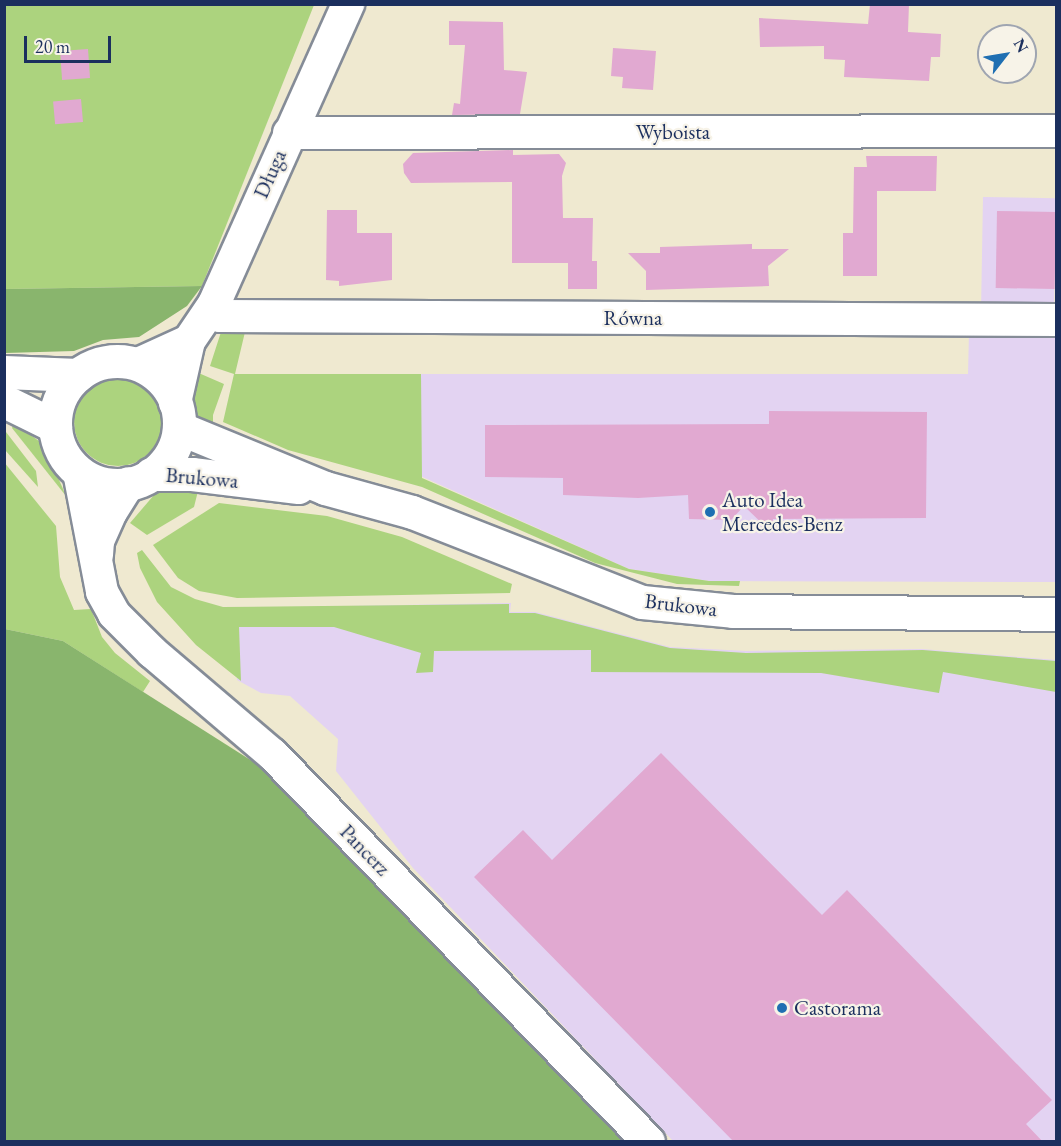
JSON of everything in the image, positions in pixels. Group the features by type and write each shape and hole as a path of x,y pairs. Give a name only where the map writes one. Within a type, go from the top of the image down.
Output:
{"street":[{"name":"Długa","path":"177,415 189,341 210,311 348,4"},
{"name":"Wyboista","path":"289,133 1056,131"},
{"name":"Równa","path":"210,311 220,316 1056,320"},
{"path":"138,364 161,379 177,415 170,454 140,479 103,483 79,472 60,447 55,426 59,402 78,375 102,362 138,364 189,341"},
{"path":"4,372 78,375"},
{"path":"4,401 55,426"},
{"name":"Brukowa","path":"177,415 325,488"},
{"name":"Pancerz","path":"79,472 86,518 97,555 102,592 126,627 272,754 649,1142"},
{"name":"Brukowa","path":"140,479 192,474 325,488 412,512 642,602 733,611 1056,614"},
{"name":"Pancerz","path":"97,555 98,541 111,512 140,479"}],"shaded area":[{"path":"983,197 1056,198 1054,307 981,306"},
{"path":"969,333 1056,333 1056,582 709,581 629,569 232,392 234,374 968,374"},
{"path":"511,603 510,612 535,612 670,647 746,651 922,649 1056,660 1056,1141 673,1141 413,868 336,771 338,739 290,696 261,693 237,680 236,608"}],"green space":[{"path":"4,5 314,5 202,286 5,289"},
{"path":"202,286 187,306 139,337 103,340 74,351 5,353 5,289"},
{"path":"221,332 245,332 235,374 421,374 422,478 629,569 709,581 740,581 739,586 677,584 595,563 422,487 288,450 223,422 234,374 210,366"},
{"path":"194,371 224,384 213,415 213,430 200,420 189,399"},
{"path":"118,378 135,381 149,391 159,405 162,422 159,439 149,453 135,463 118,466 101,463 87,453 77,439 74,422 77,405 87,391 101,381"},
{"path":"14,422 44,445 66,496 12,428"},
{"path":"6,432 36,471 38,487 5,450"},
{"path":"4,462 56,526 60,577 74,610 91,609 102,637 115,653 150,681 143,692 63,641 5,629"},
{"path":"199,487 194,507 147,535 130,523 154,495 167,489"},
{"path":"219,503 327,516 402,537 512,584 510,593 237,598 199,591 178,578 153,545"},
{"path":"142,550 171,587 195,599 223,607 509,604 509,613 535,613 670,648 746,653 923,650 1056,661 1056,692 943,672 939,693 821,673 591,672 591,650 434,651 433,672 416,673 421,653 334,627 239,627 241,681 196,645 157,602 140,568 137,553"},
{"path":"5,629 63,641 293,787 632,1142 5,1142"}],"building":[{"path":"870,4 909,4 908,32 941,34 940,57 931,57 929,81 844,77 845,60 824,59 824,46 760,47 759,18 868,24"},
{"path":"449,21 503,22 504,70 527,72 520,114 452,115 454,103 460,104 465,45 449,45"},
{"path":"613,48 656,51 653,90 622,88 623,77 611,76"},
{"path":"88,49 90,78 62,80 60,51"},
{"path":"81,99 83,122 55,124 53,101"},
{"path":"513,150 513,155 559,154 566,163 562,176 563,218 593,218 592,261 597,261 597,289 568,289 568,263 512,263 512,182 411,183 404,173 403,164 413,153"},
{"path":"866,156 937,156 936,191 877,191 877,276 843,276 843,233 853,233 854,167 867,167"},
{"path":"327,210 357,210 357,233 392,233 392,280 339,286 339,281 326,280"},
{"path":"997,211 1056,212 1055,289 996,288"},
{"path":"752,244 752,249 789,249 768,266 769,286 646,290 646,271 628,253 660,253 660,247"},
{"path":"769,411 927,412 926,518 773,519 771,532 744,506 731,520 689,519 688,495 638,498 563,495 563,478 485,477 485,425 769,424"},
{"name":"Castorama","path":"661,753 822,915 847,890 1052,1100 1026,1124 1043,1142 734,1142 474,877 523,830 552,860"}],"place":[{"name":"Auto Idea Mercedes-Benz","path":"710,512"},
{"name":"Castorama","path":"782,1008"}]}
